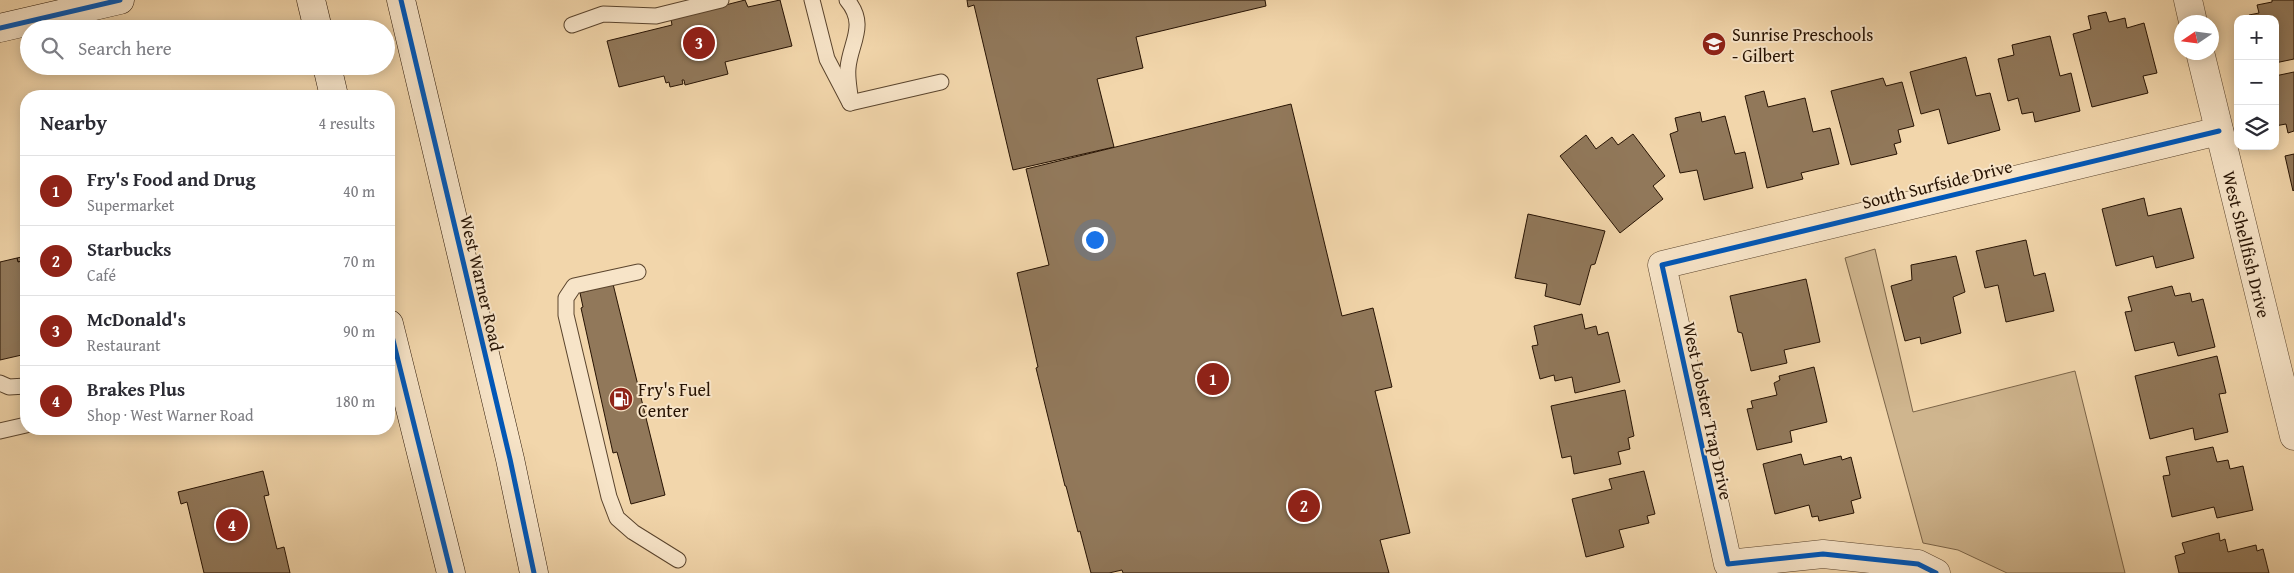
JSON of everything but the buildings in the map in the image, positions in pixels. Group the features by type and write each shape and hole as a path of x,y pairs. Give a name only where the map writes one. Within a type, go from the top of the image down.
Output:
{"street":[{"path":"34,20 120,0"},
{"path":"311,0 316,20"},
{"name":"West Warner Road","path":"401,0 508,450 534,573"},
{"path":"2188,0 2191,15"},
{"path":"0,28 20,23"},
{"name":"West Shellfish Drive","path":"2202,60 2294,436"},
{"path":"329,75 333,90"},
{"name":"South Surfside Drive","path":"1662,265 2219,131"},
{"name":"West Lobster Trap Drive","path":"1662,265 1728,564 1822,554 1918,564 1936,573"},
{"path":"395,352 451,573"}],"lane":[{"path":"572,25 602,14 656,16 721,0"},
{"path":"812,0 827,59 850,103"},
{"path":"848,0 855,9 858,33 848,67 850,103"},
{"path":"850,103 941,82"},
{"path":"638,272 574,286 566,298 566,315 609,497 616,518 633,532 678,560"},
{"path":"0,383 9,387 20,386"},
{"path":"0,431 20,426"}],"shaded area":[{"path":"1875,249 1913,412 2075,371 2125,573 2007,573 1958,550 1923,543 1845,258"}],"cycle path":[{"path":"34,20 120,0"},
{"path":"401,0 510,459 534,573"},
{"path":"0,28 20,23"},
{"path":"1936,573 1918,564 1823,554 1728,564 1662,265 2219,131"},
{"path":"395,348 451,573"}],"place":[{"name":"McDonald's","path":"699,43"},
{"name":"Sunrise Preschools - Gilbert","path":"1714,44"},
{"name":"Fry's Food and Drug","path":"1213,379"},
{"name":"Fry's Fuel Center","path":"621,399"},
{"name":"Starbucks","path":"1304,506"},
{"name":"Brakes Plus","path":"232,525"}]}
